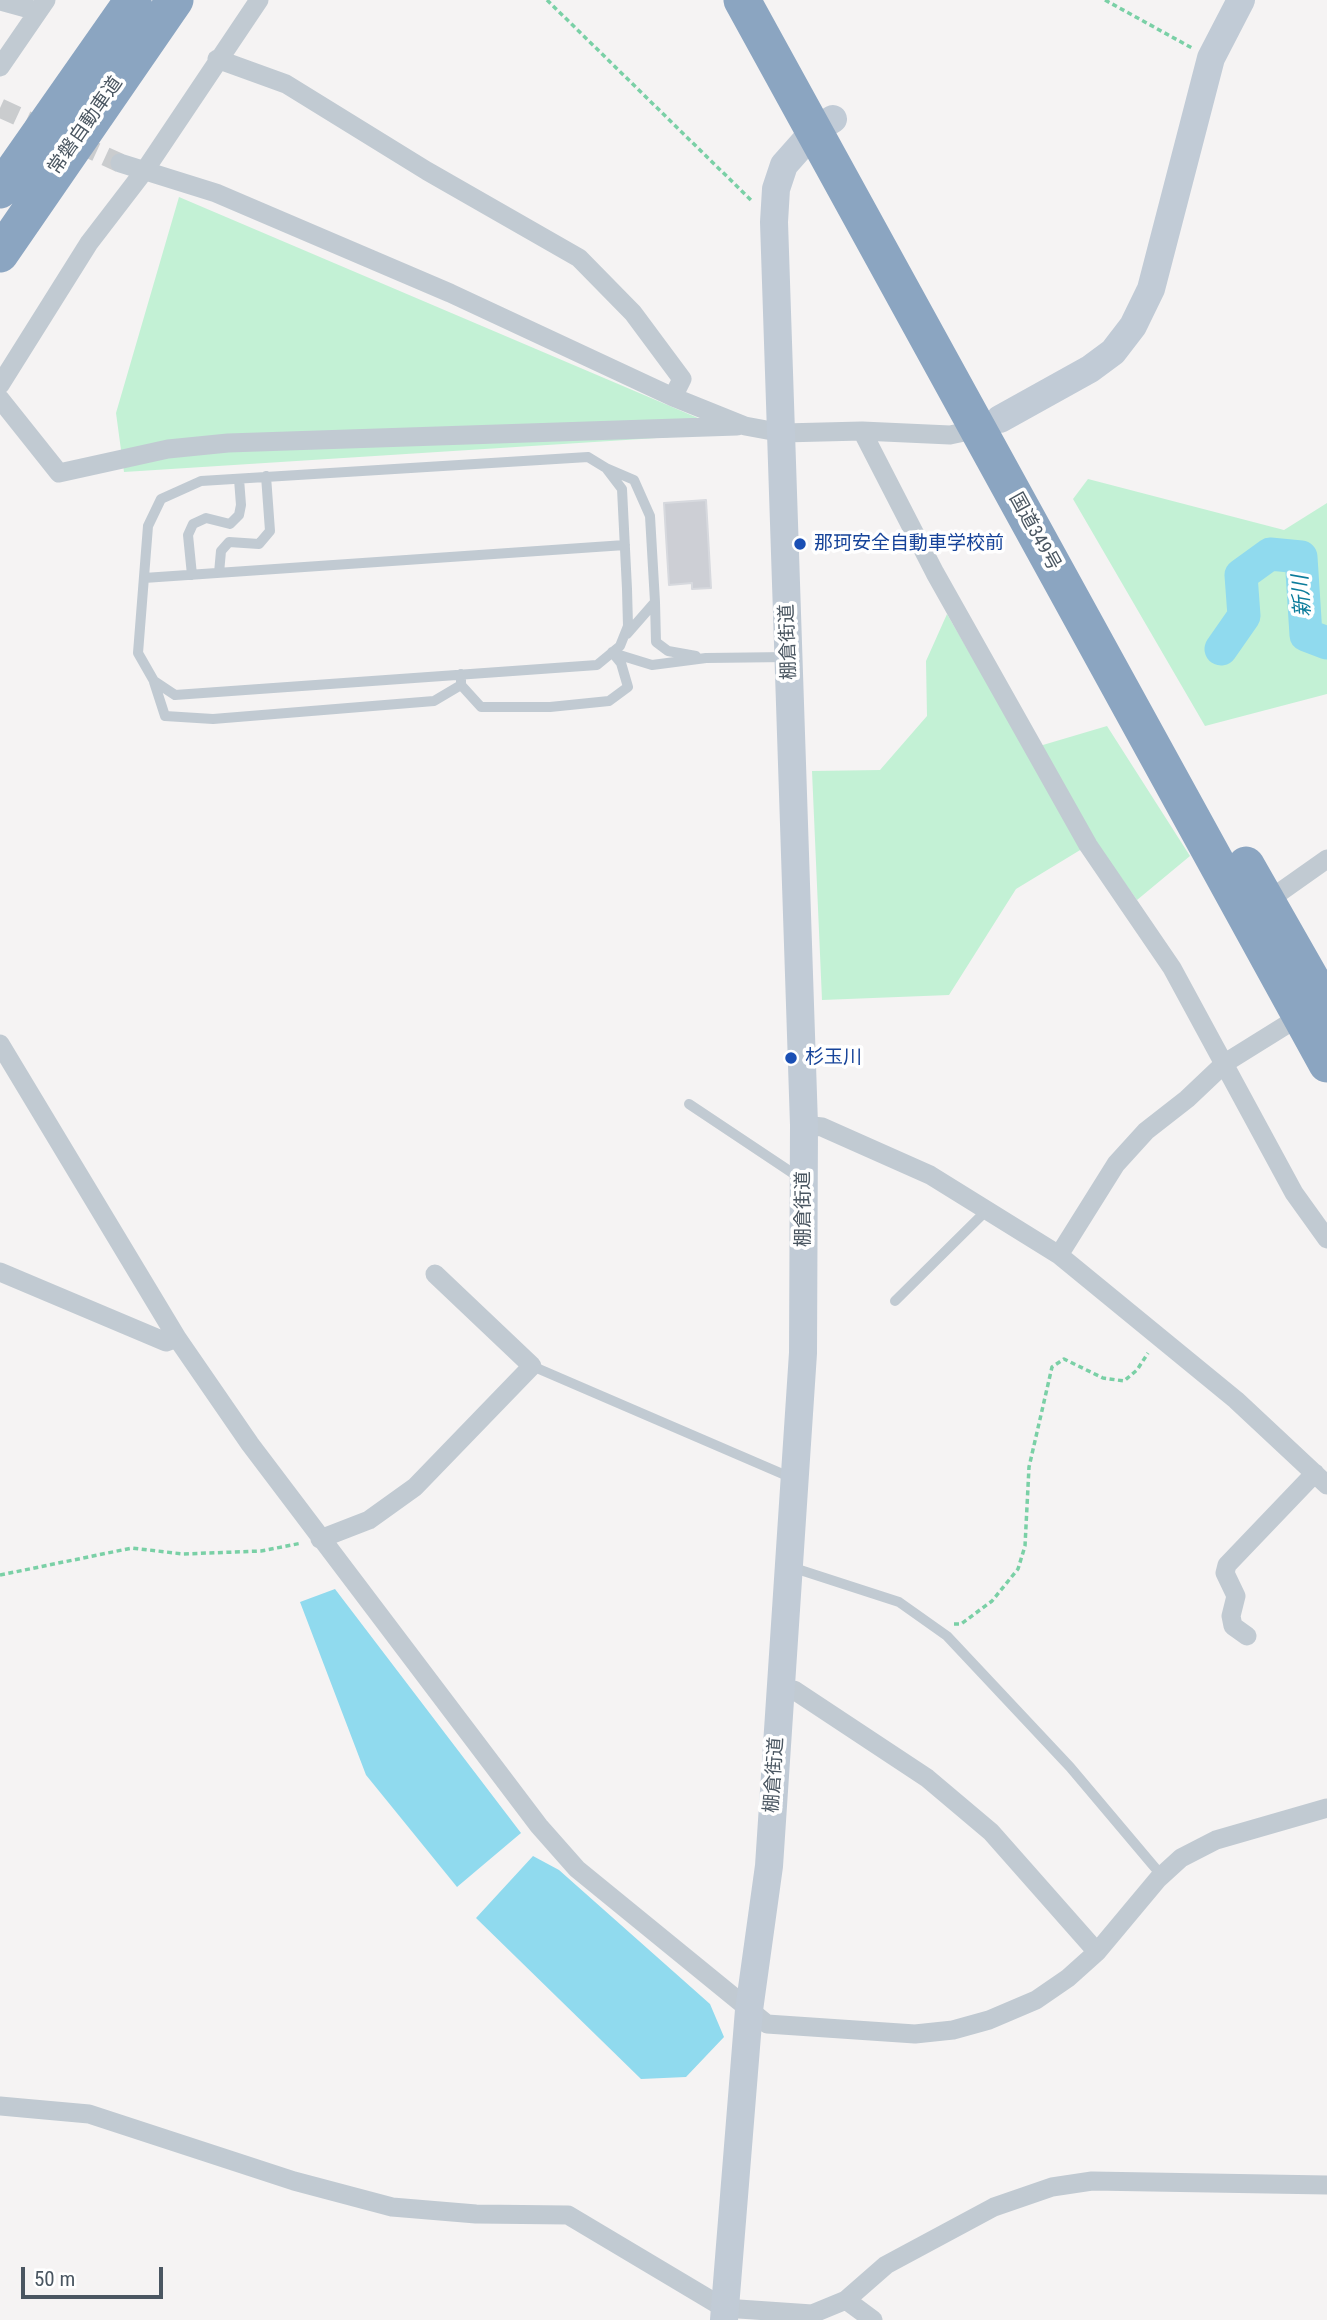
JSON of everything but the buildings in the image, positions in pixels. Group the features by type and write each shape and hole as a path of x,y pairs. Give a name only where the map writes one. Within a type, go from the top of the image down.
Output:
{"highway":[{"name":"常磐自動車道","path":"0,190 133,0"},
{"name":"常磐自動車道","path":"0,254 175,0"},
{"name":"国道349号","path":"742,0 824,124"},
{"name":"国道349号","path":"768,0 824,124 989,425 1320,1007"},
{"name":"国道349号","path":"989,425 1266,902 1320,1007 1327,1064"}],"street":[{"path":"0,385 89,243 145,170 259,0"},
{"path":"120,163 216,193 450,293 673,397 745,426 783,433 862,431 950,436 989,425 1090,369 1113,352 1133,326 1151,289 1211,58 1241,0"},
{"path":"0,1 41,6 0,66"},
{"path":"217,59 286,84 427,171 579,258 634,313 682,379 673,397"},
{"name":"棚倉街道","path":"724,2314 749,2010 769,1866 803,1353 804,1125 774,222 776,189 784,165 824,124"},
{"path":"0,398 59,473 168,449 228,443 745,426"},
{"path":"862,431 935,573 1088,845 1172,968 1294,1193 1327,1239"},
{"path":"1266,902 1327,859"},
{"path":"1059,1255 1116,1164 1146,1131 1187,1100 1225,1063 1320,1007"},
{"path":"0,1044 177,1338 320,1539 539,1826 569,1860 767,2024 915,2034 953,2030 989,2020 1036,2000 1097,1952 1162,1875 1181,1858 1216,1840 1327,1808"},
{"path":"804,1125 822,1127 930,1175 1059,1255 1236,1399 1321,1479 1227,1565 1225,1573 1236,1596 1231,1616 1233,1626 1247,1636"},
{"path":"0,1272 166,1342 177,1338"},
{"path":"320,1539 369,1520 415,1487 532,1366 435,1274"},
{"path":"781,1690 794,1690 927,1778 991,1832 1097,1952"},
{"path":"0,2106 89,2115 294,2181 392,2207 476,2214 568,2215 724,2314 811,2314 846,2300 887,2265 994,2207 1052,2188 1092,2181 1327,2185"},
{"path":"846,2300 873,2320"}],"lane":[{"path":"461,679 434,701 213,719 165,716 154,681 138,653 148,526 160,499 201,481 587,457 634,480 650,516 656,642 668,651 706,658"},
{"path":"606,468 622,489 628,626 623,638"},
{"path":"219,573 221,551 229,541 249,546 259,544 270,531 266,477"},
{"path":"192,575 188,535 193,524 206,519 230,524 239,515 241,505 239,479"},
{"path":"144,578 625,545"},
{"path":"154,681 175,695 461,679 597,665 612,652 655,602"},
{"path":"612,652 652,665 706,658 790,657"},
{"path":"461,679 481,707 550,707 609,701 628,687 621,663 612,652"},
{"path":"689,1104 804,1180"},
{"path":"895,1301 986,1211"},
{"path":"532,1366 795,1480"},
{"path":"790,1567 899,1602 947,1636 1070,1767 1162,1875"}],"path":[{"path":"548,0 774,222"},
{"path":"1105,0 1211,58"},
{"path":"931,1625 961,1624 992,1601 1018,1569 1025,1546 1029,1467 1052,1367 1063,1359 1103,1378 1124,1381 1137,1370 1158,1335"},
{"path":"0,1576 132,1548 183,1554 261,1551 320,1539"}],"green space":[{"path":"179,197 698,418 704,435 124,472 116,413"},
{"path":"1088,479 1284,530 1327,503 1327,694 1205,726 1073,499"},
{"path":"947,614 1026,750 1107,726 1190,856 1137,900 1095,841 1016,889 949,995 822,1000 812,771 880,770 927,716 926,661"}],"water":[{"path":"335,1589 521,1833 457,1887 366,1775 300,1602"},
{"path":"533,1856 559,1870 710,2004 724,2037 686,2077 641,2079 476,1918"}],"waterway":[{"name":"新川","path":"1221,649 1244,616 1241,575 1270,554 1301,557 1306,635 1327,643"}],"tunnel":[{"path":"0,108 120,163"}],"place":[{"name":"那珂安全自動車学校前","path":"800,544"},
{"name":"杉玉川","path":"791,1058"}]}
